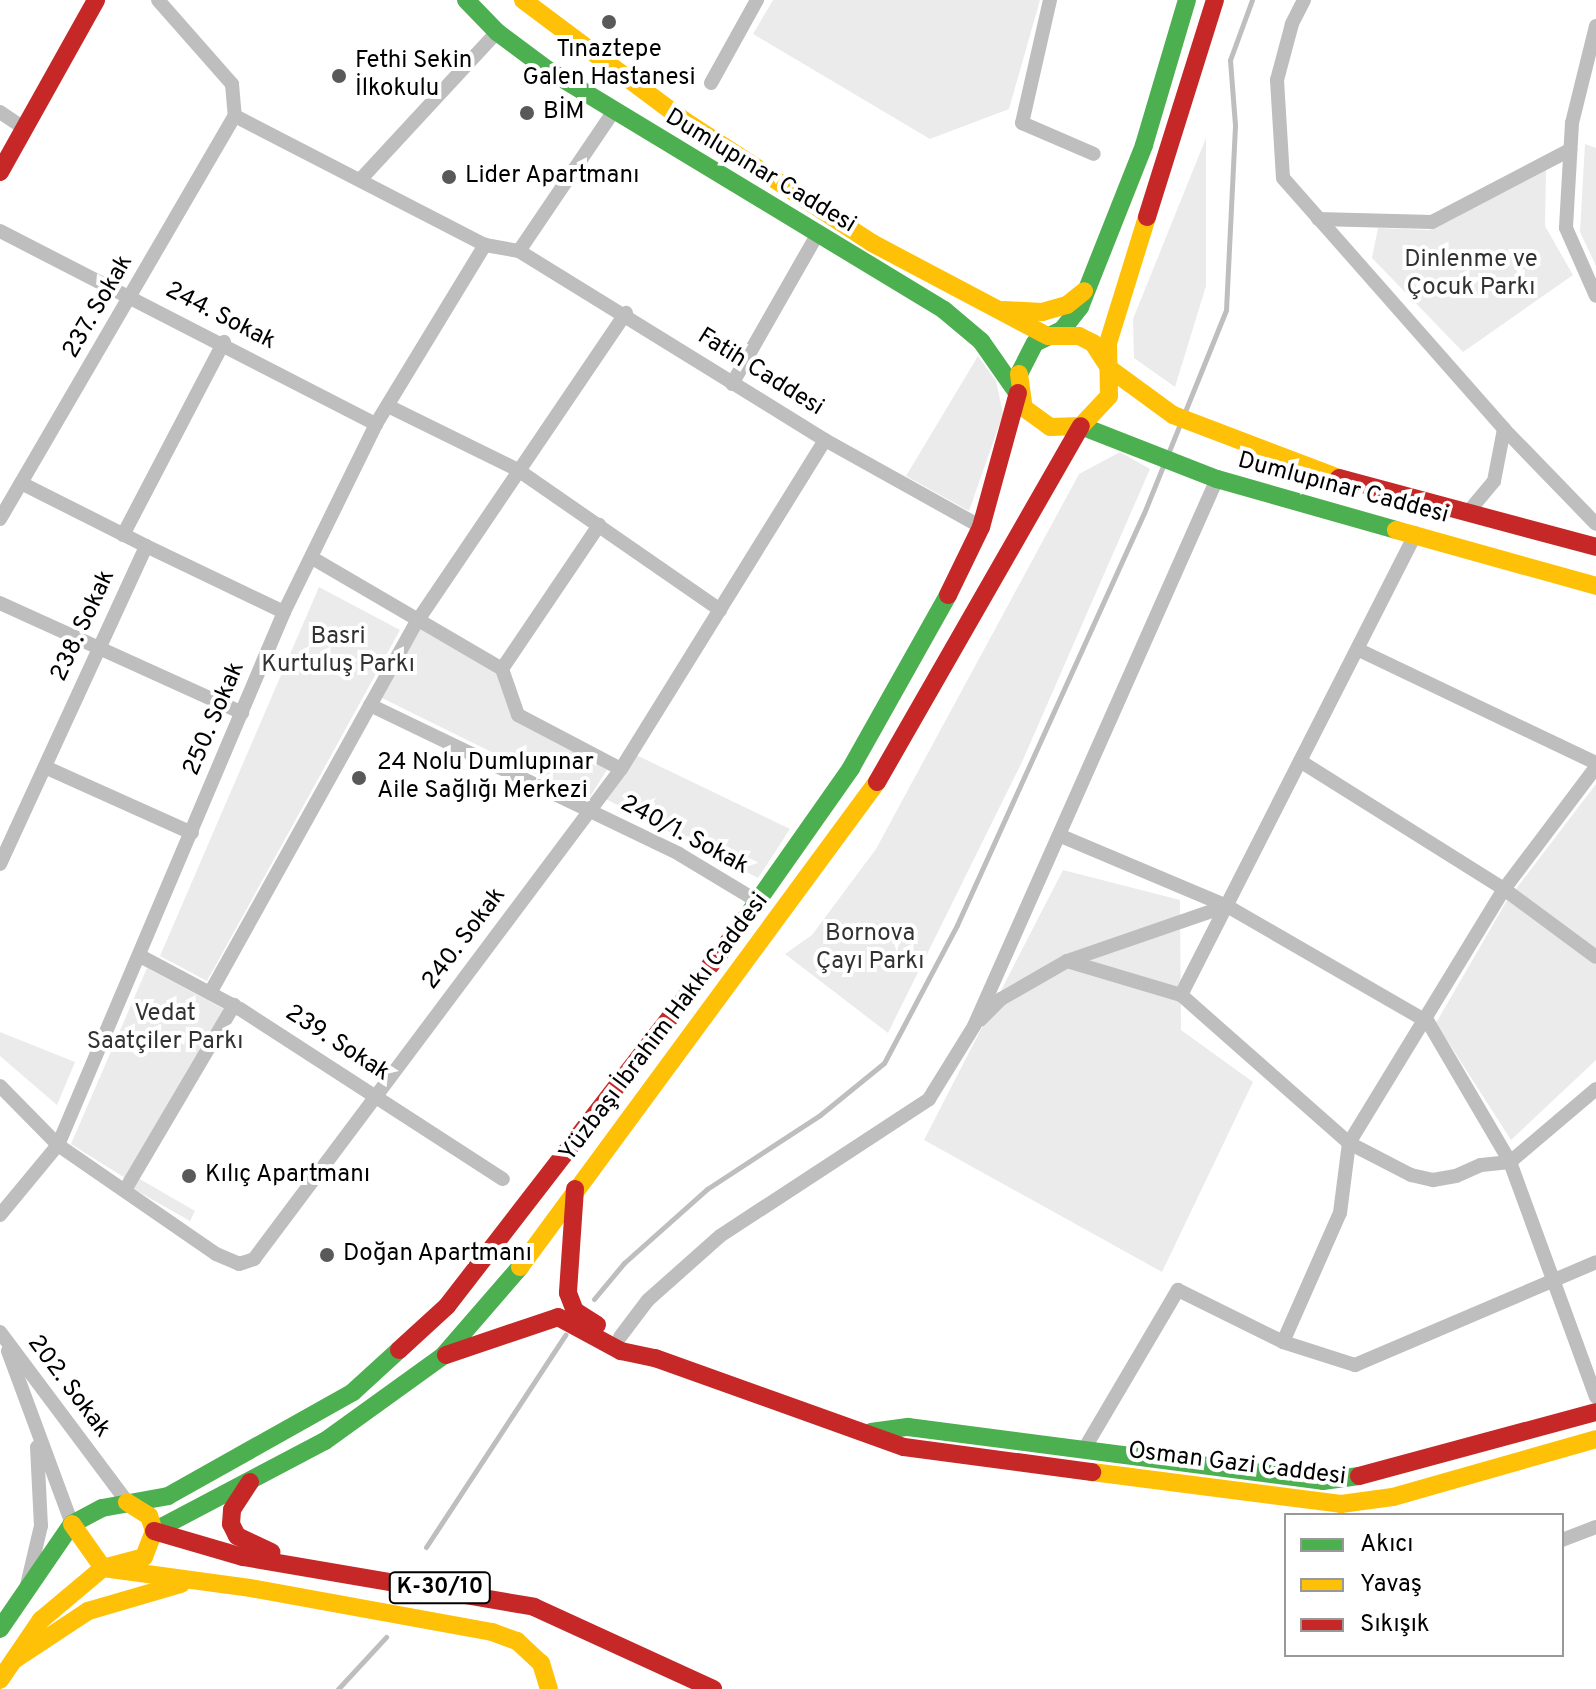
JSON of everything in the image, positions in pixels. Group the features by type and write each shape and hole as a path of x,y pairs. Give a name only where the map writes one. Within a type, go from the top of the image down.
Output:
{"main road":[{"path":"0,172 96,0"},
{"name":"Dumlupınar Caddesi","path":"466,0 497,32 613,112 965,326 1018,393"},
{"name":"Dumlupınar Caddesi","path":"523,0 685,121 872,243 985,307 1048,336"},
{"name":"Yüzbaşı İbrahim Hakkı Caddesi","path":"72,1524 127,1502 181,1489 353,1392 401,1354 447,1306 759,902 851,768 913,662 981,527 1018,393 1019,366 1025,353 1073,319 1144,145 1187,0"},
{"name":"Yüzbaşı İbrahim Hakkı Caddesi","path":"154,1531 325,1441 443,1356 525,1261 576,1185 867,799 1081,426 1103,409 1110,369 1108,343 1215,0"},
{"name":"Dumlupınar Caddesi","path":"985,307 1042,312 1067,305 1087,288"},
{"name":"Dumlupınar Caddesi","path":"1120,311 1116,347 1123,366 1173,415"},
{"path":"1048,336 1079,336 1093,343 1110,369"},
{"name":"Dumlupınar Caddesi","path":"1110,369 1173,415 1219,436 1338,478 1596,547"},
{"path":"1018,393 1035,420 1050,427 1081,426"},
{"name":"Dumlupınar Caddesi","path":"1081,426 1208,476 1596,586"},
{"name":"Osman Gazi Caddesi","path":"576,1185 568,1293 575,1311 655,1358"},
{"name":"Osman Gazi Caddesi","path":"443,1356 558,1317 621,1351 655,1358 904,1447 1341,1504 1393,1497 1596,1439"},
{"name":"Osman Gazi Caddesi","path":"869,1432 908,1427 1323,1481 1385,1472 1596,1412"},
{"name":"K-30/10","path":"250,1482 232,1510 237,1536 312,1567"},
{"path":"0,1680 41,1620 103,1568 144,1557 154,1531 149,1516 127,1502"},
{"path":"0,1629 6,1609 26,1589 72,1524 103,1568"},
{"name":"K-30/10","path":"154,1531 243,1557 534,1607 713,1689"},
{"name":"K-30/10","path":"103,1568 198,1580 492,1632 517,1641 541,1663 549,1689"},
{"path":"14,1660 88,1611 198,1580"}],"street":[{"path":"158,0 232,84 235,116"},
{"path":"711,83 757,0"},
{"path":"1050,0 1022,123 1094,154"},
{"path":"1207,32 1225,0"},
{"path":"1304,0 1292,24 1277,80 1283,178 1504,429 1596,524"},
{"path":"1596,26 1570,150 1566,228 1596,296"},
{"path":"360,180 497,32"},
{"path":"0,112 24,128"},
{"path":"519,251 613,112"},
{"name":"Fatih Caddesi","path":"235,116 485,245 519,251 626,313 732,384 825,440 981,527"},
{"name":"237. Sokak","path":"0,519 235,116"},
{"path":"1318,219 1432,222 1570,150"},
{"name":"244. Sokak","path":"0,231 224,342 376,424"},
{"path":"732,384 817,235"},
{"name":"250. Sokak","path":"0,1215 58,1145 142,957 284,612 314,559 376,424 485,245"},
{"path":"210,993 418,620 626,313"},
{"path":"123,535 224,342"},
{"path":"388,406 518,470 720,610"},
{"path":"1469,511 1494,481 1504,429"},
{"name":"240. Sokak","path":"58,1145 231,1263 248,1263 621,769 825,440"},
{"path":"620,1337 648,1300 720,1236 929,1099 974,1026 1061,836 1208,476"},
{"path":"21,483 284,612"},
{"path":"502,669 599,525"},
{"path":"1181,995 1416,533"},
{"name":"238. Sokak","path":"0,864 97,644 146,546"},
{"path":"314,559 502,669 518,715 621,769"},
{"path":"0,603 97,644 242,713"},
{"path":"1283,1342 1340,1213 1349,1143 1428,1022 1504,889 1596,765 1359,650"},
{"name":"240/1. Sokak","path":"370,705 679,854 759,902"},
{"path":"1300,761 1504,889 1596,957"},
{"path":"45,767 192,833"},
{"path":"1061,836 1227,906 1428,1022 1510,1162 1552,1285 1596,1397"},
{"path":"974,1026 1001,999 1067,961 1227,906"},
{"name":"239. Sokak","path":"142,957 234,1005 503,1179"},
{"path":"1067,961 1181,995 1349,1143 1411,1175 1433,1180 1510,1162 1596,1089"},
{"path":"125,1190 234,1005"},
{"path":"0,1086 58,1145"},
{"path":"1083,1451 1178,1290 1283,1342 1355,1365 1552,1285 1596,1262"},
{"name":"202. Sokak","path":"2,1336 127,1502"},
{"name":"202. Sokak","path":"2,1336 36,1435 72,1524"},
{"name":"202. Sokak","path":"26,1589 41,1526 36,1435"},
{"path":"1564,1539 1596,1527"}],"green space":[{"path":"773,0 1040,0 1009,109 930,139 753,34"},
{"path":"1206,138 1206,286 1175,387 1134,358 1133,319"},
{"path":"1585,144 1596,148 1596,266 1580,232"},
{"name":"Dinlenme ve Çocuk Parkı","path":"1546,169 1545,226 1573,275 1463,352 1372,258 1378,228 1430,230"},
{"path":"978,356 996,381 1003,414 969,511 906,476"},
{"name":"Bornova Çayı Parkı","path":"1120,452 1150,469 1022,762 888,1033 785,954 812,935 876,849 1079,474"},
{"name":"Basri Kurtuluş Parkı","path":"319,587 400,630 207,981 160,956"},
{"path":"418,620 502,669 518,715 610,765 588,800 376,695"},
{"path":"632,753 790,829 758,878 600,796"},
{"path":"1596,784 1596,1060 1511,1140 1436,1023 1506,902"},
{"path":"1063,870 1180,900 1181,1030 1253,1082 1162,1272 924,1140"},
{"name":"Vedat Saatçiler Parkı","path":"147,968 224,1009 125,1178 71,1144"},
{"path":"0,1032 75,1062 57,1105 0,1056"},
{"path":"138,1178 195,1211 190,1221 132,1188"}],"waterway":[{"path":"594,1299 624,1263 707,1189 820,1115 884,1063 957,925 1144,513 1226,310 1235,125 1230,60 1252,0"},
{"path":"426,1547 565,1335"},
{"path":"338,1689 386,1637"}],"traffic: fast":[{"path":"466,0 497,32 548,70 944,310 981,341 1016,391"},
{"path":"1019,374 1035,343 1062,330 1080,307 1144,145 1187,0"},
{"path":"1081,426 1217,479 1396,530"},
{"path":"731,939 851,768 948,595"},
{"path":"154,1531 325,1441 443,1356 520,1267"},
{"path":"0,1629 72,1524 102,1508 168,1496 353,1392 399,1350"},
{"path":"871,1432 908,1427 1323,1481 1359,1476"}],"traffic: slow":[{"path":"523,0 685,121 872,243 1048,336"},
{"path":"1019,374 1024,408 1050,427 1081,426 1109,396 1108,343 1147,217"},
{"path":"1004,310 1042,312 1067,305 1084,291"},
{"path":"1051,336 1079,336 1093,343 1110,369 1173,415 1339,478"},
{"path":"1396,530 1596,586"},
{"path":"520,1267 877,782"},
{"path":"1092,1472 1341,1504 1393,1497 1596,1439"},
{"path":"0,1680 41,1620 103,1568 144,1557 154,1531 149,1516 127,1502"},
{"path":"72,1524 103,1568"},
{"path":"103,1568 250,1588 492,1632 517,1641 541,1663 549,1689"},
{"path":"14,1660 88,1611 181,1584"}],"traffic: jam":[{"path":"0,172 96,0"},
{"path":"1147,217 1215,0"},
{"path":"948,595 981,527 1018,393"},
{"path":"877,782 1081,426"},
{"path":"1339,478 1596,547"},
{"path":"399,1350 447,1306 731,939"},
{"path":"575,1189 568,1293 575,1311 597,1325"},
{"path":"446,1355 558,1317 621,1351 655,1358 904,1447 1092,1472"},
{"path":"1359,1476 1596,1412"},
{"path":"250,1482 232,1510 231,1524 237,1536 272,1552"},
{"path":"154,1531 243,1557 534,1607 713,1689"}],"place":[{"name":"Tınaztepe Galen Hastanesi","path":"609,22"},
{"name":"Fethi Sekin İlkokulu","path":"339,76"},
{"name":"BİM","path":"527,113"},
{"name":"Lider Apartmanı","path":"449,177"},
{"name":"24 Nolu Dumlupınar Aile Sağlığı Merkezi","path":"359,778"},
{"name":"Kılıç Apartmanı","path":"189,1176"},
{"name":"Doğan Apartmanı","path":"327,1255"}]}
